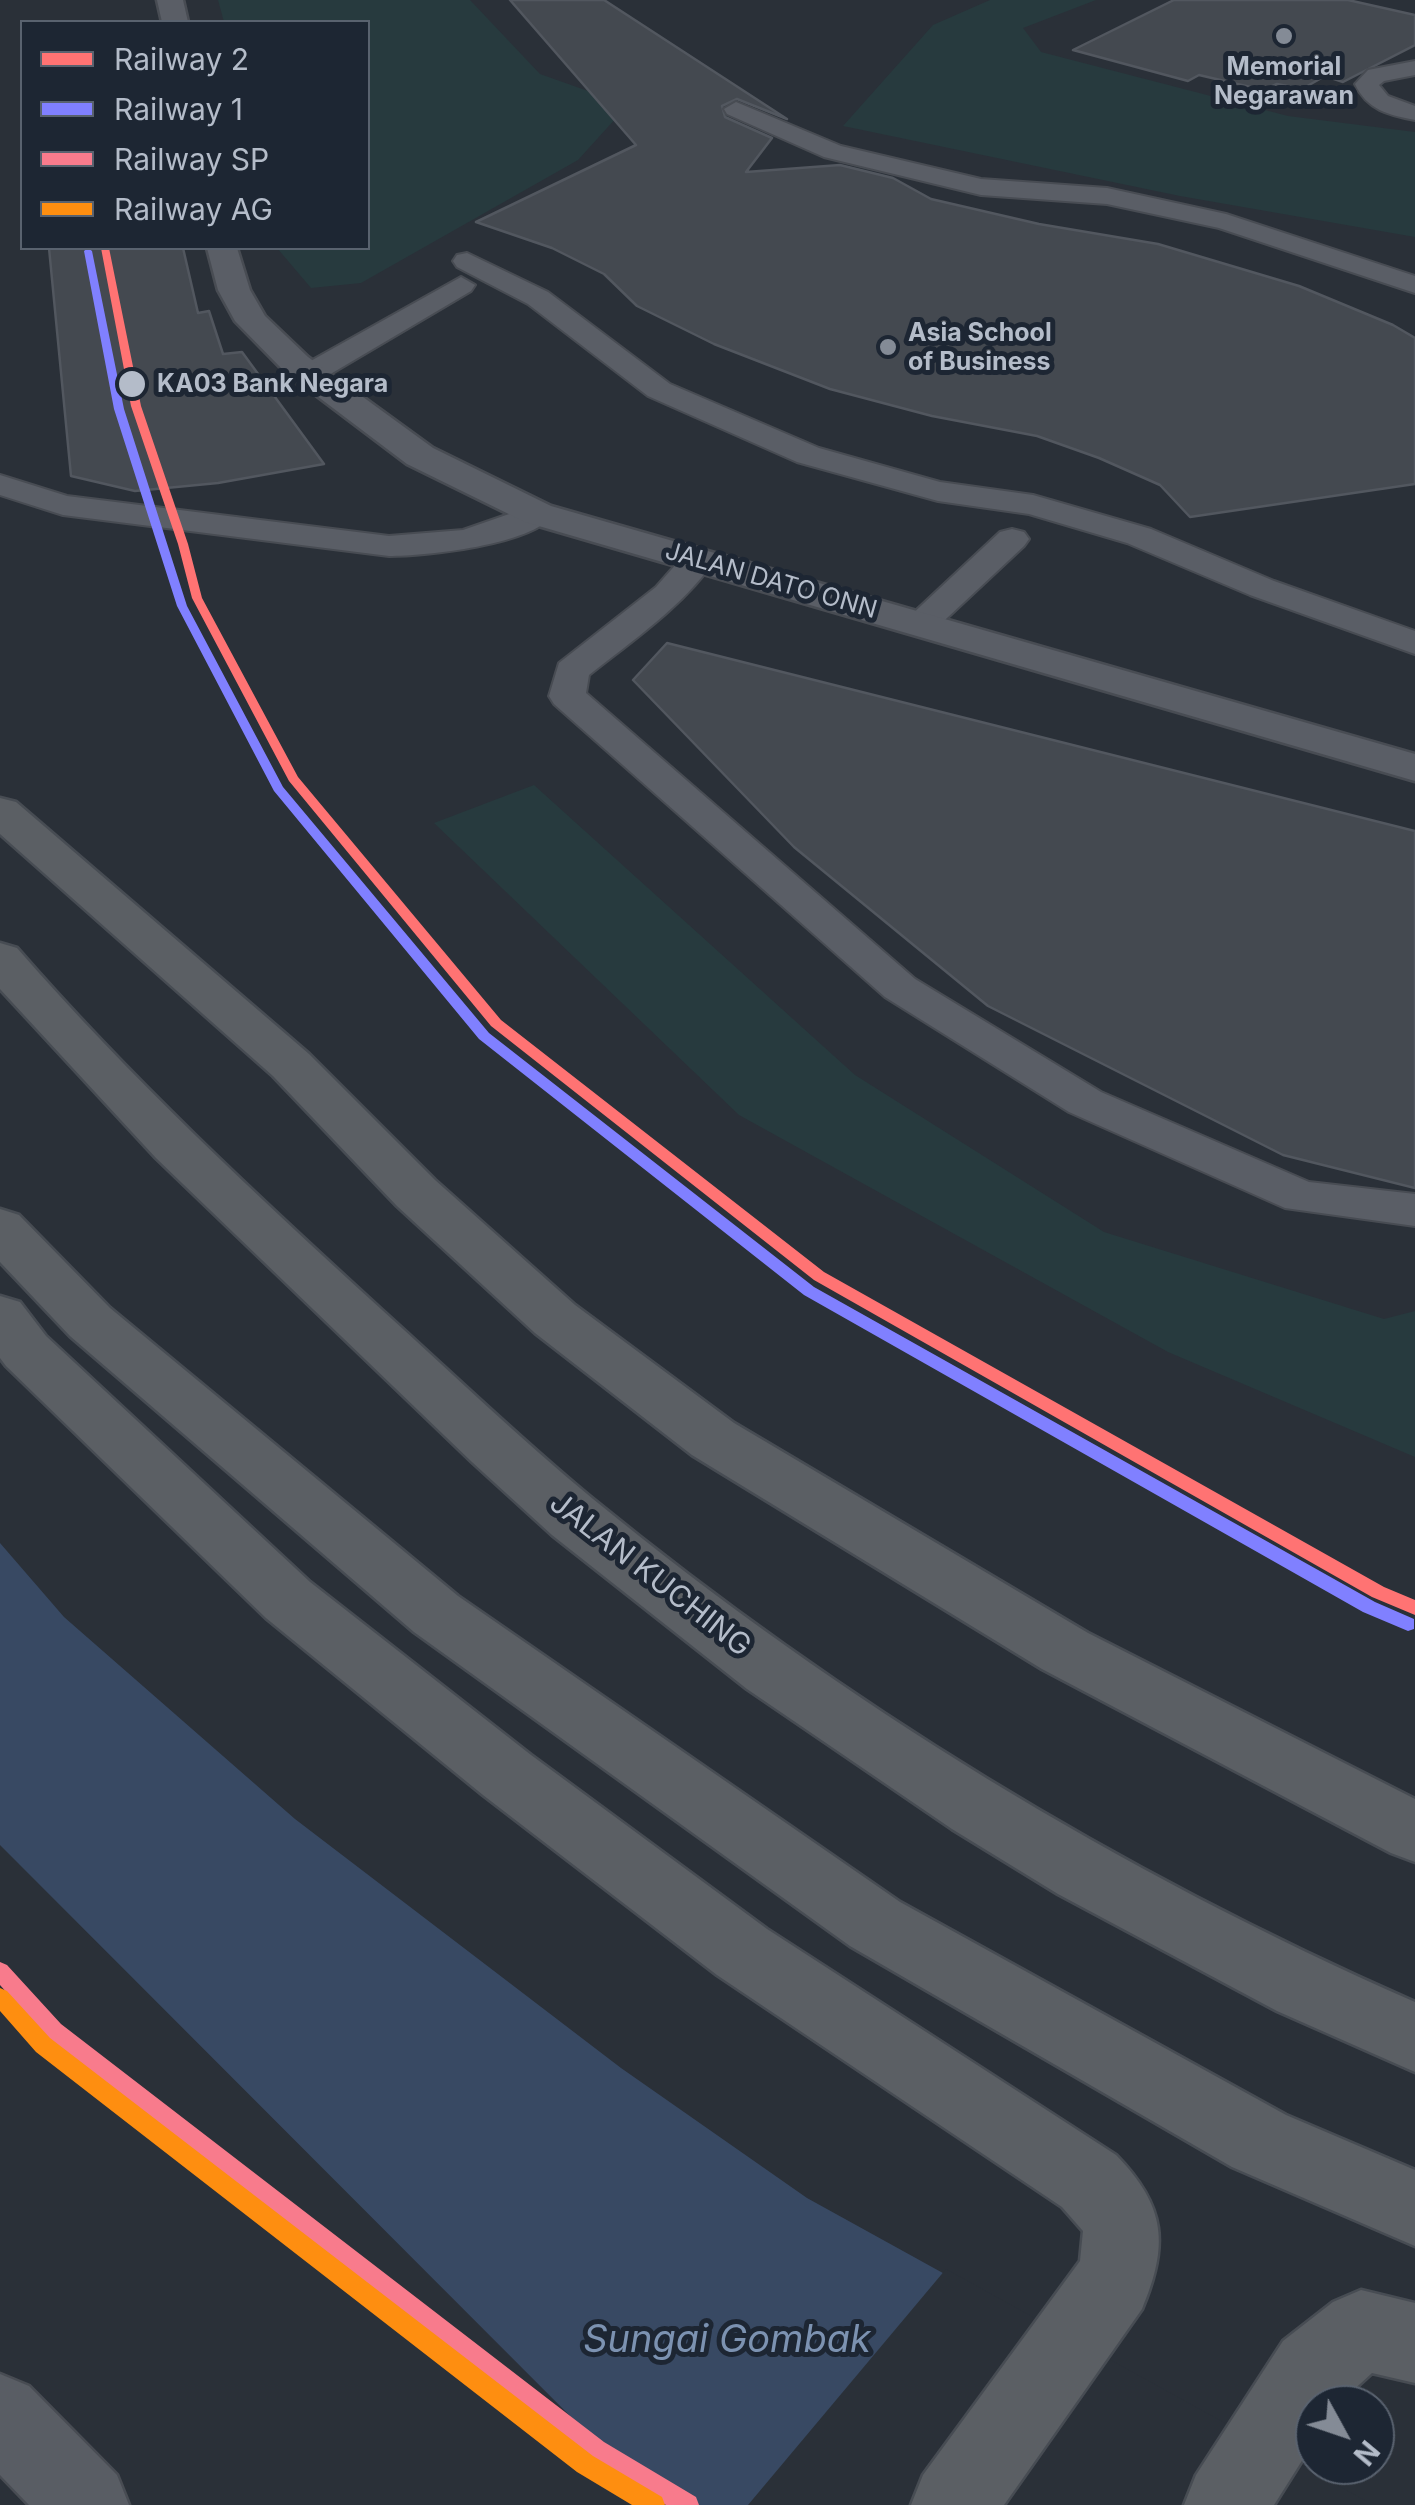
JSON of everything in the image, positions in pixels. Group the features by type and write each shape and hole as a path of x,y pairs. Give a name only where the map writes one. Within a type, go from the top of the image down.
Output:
{"highway":[{"path":"0,812 291,1065 416,1192 555,1319 713,1439 1065,1650 1415,1832"},
{"name":"JALAN KUCHING","path":"0,958 48,1016 286,1254 572,1517 768,1669 1023,1840 1294,1986 1415,2038"},
{"path":"0,1228 90,1322 436,1614 875,1924 1259,2142 1415,2208"},
{"path":"0,1316 26,1350 288,1600 506,1776 742,1952 1089,2181 1115,2207 1126,2244 1114,2282 953,2505"},
{"path":"1226,2505 1312,2370 1361,2330 1415,2343"}],"main road":[{"path":"0,2415 87,2505"}],"street":[{"name":"JALAN DATO ONN","path":"223,250 234,290 273,344 420,456 538,514 1415,768"}],"lane":[{"path":"1415,68 1376,76 1367,84 1369,94 1382,104 1415,113"},
{"path":"736,109 833,152 981,187 1107,196 1226,222 1415,285"},
{"path":"311,373 464,273 538,298 660,390 808,456 938,491 1033,505 1140,536 1262,588 1415,642"},
{"path":"0,485 40,500 103,510 430,547 470,541 538,514"},
{"path":"920,625 1012,539"},
{"path":"698,560 668,594 572,671 567,696 900,988 1085,1102 1301,1197 1415,1210"}],"green space":[{"path":"218,0 470,0 540,74 588,91 617,117 578,160 361,283 311,288 279,250 370,250 370,20 223,20"},
{"path":"990,0 1096,0 1023,28 1041,52 1288,116 1415,132 1415,237 1180,196 843,126 933,25"},
{"path":"534,785 855,1075 1104,1232 1384,1319 1415,1311 1415,1457 1168,1352 739,1115 434,823"}],"water":[{"name":"Sungai Gombak","path":"0,1543 64,1617 295,1819 621,2068 807,2198 1295,2467 1295,2485 1327,2485 1363,2505 677,2505 623,2469 0,1845"}],"pier":[{"path":"946,2269 1295,2462 1295,2485 1337,2485 1368,2505 748,2505"}],"building":[{"path":"510,0 604,0 787,119 737,99 722,106 725,117 772,138 746,172 840,165 893,178 931,199 1039,224 1158,244 1299,286 1393,325 1415,338 1415,484 1190,517 1160,485 1099,458 1037,436 932,416 830,389 714,344 637,306 604,274 552,248 476,222 636,145"},
{"path":"1174,0 1348,0 1415,15 1415,45 1343,82 1325,76 1302,89 1277,84 1263,90 1199,75 1188,81 1073,50"},
{"name":"KA03 Bank Negara","path":"49,250 183,250 198,313 209,311 223,354 242,352 324,464 218,483 135,491 71,476"},
{"path":"667,643 1415,831 1415,1188 1283,1155 988,1006 794,847 633,680"}],"rail line":[{"name":"2","path":"105,250 136,406 183,544 197,598 293,778 496,1023 819,1276 1378,1592 1415,1608"},
{"name":"1","path":"88,251 119,409 182,606 278,788 484,1036 809,1291 1369,1607 1408,1624"},
{"name":"SP","path":"0,1971 54,2031 596,2450 688,2505"},
{"name":"AG","path":"0,1997 43,2045 585,2464 654,2505"}],"place":[{"name":"Memorial Negarawan","path":"1284,36"},
{"name":"Asia School of Business","path":"888,347"},
{"name":"KA03 Bank Negara","path":"132,384"}]}
